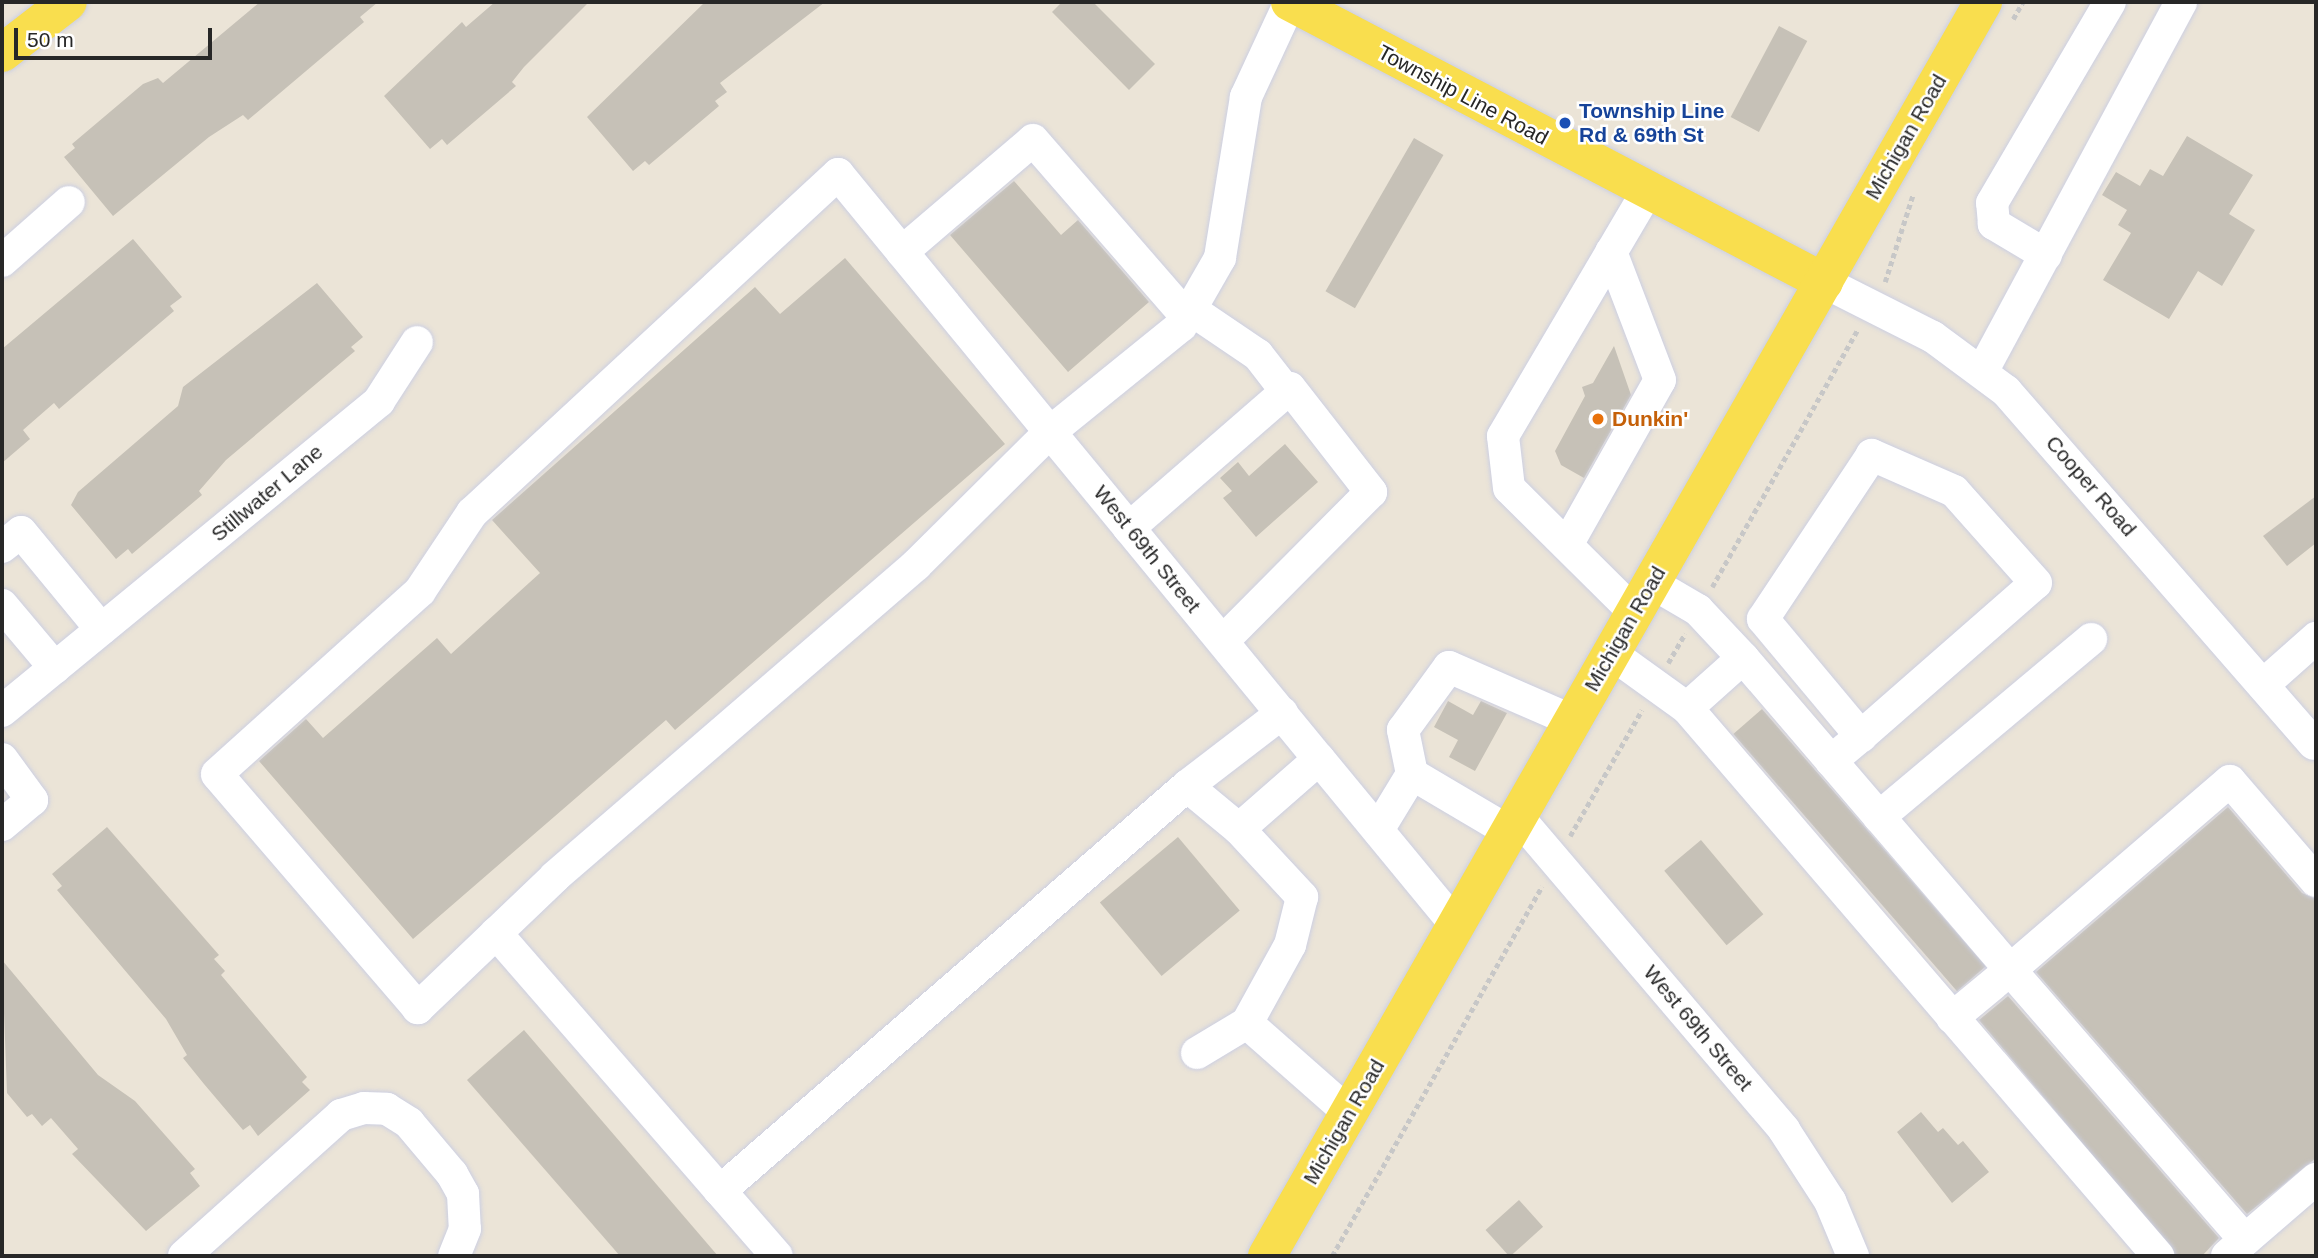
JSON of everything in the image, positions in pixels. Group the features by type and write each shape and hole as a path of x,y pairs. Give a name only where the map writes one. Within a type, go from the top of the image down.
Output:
{"main road":[{"path":"2,53 68,2"},
{"name":"Township Line Road","path":"1290,2 1646,193 1824,282"},
{"name":"Michigan Road","path":"1267,1256 1824,282 1996,13"}],"street":[{"path":"776,1256 496,933 916,565 1050,432 1157,351 1190,314 1227,233 1246,97 1290,2"},
{"path":"2046,256 1994,224 1992,203 2110,2"},
{"path":"1983,370 2181,2"},
{"path":"902,252 1033,140 1190,314 1258,355 1371,492 1223,642"},
{"name":"West 69th Street","path":"496,933 418,1008 217,774 420,591 472,513 838,174 1456,925"},
{"path":"1646,193 1503,436 1510,488 1567,545 1643,598 1698,610 1743,658 2010,970 2236,1248 2316,1179"},
{"path":"2,261 69,202"},
{"path":"1567,545 1660,380 1611,252"},
{"name":"Cooper Road","path":"1824,282 1907,322 1983,370 2049,437 2314,744"},
{"name":"Stillwater Lane","path":"2,711 379,401 417,342"},
{"path":"1129,528 1286,391"},
{"path":"1831,761 1861,736 2036,583 1954,491 1872,455 1763,619 1861,736"},
{"path":"2,547 21,532 101,629"},
{"path":"2,605 55,668"},
{"path":"2263,685 2316,638"},
{"path":"1879,817 2091,639"},
{"path":"1612,654 1658,681 1687,708 2158,1256"},
{"path":"1687,708 1743,658"},
{"path":"1378,830 1412,774 1403,730 1449,667 1573,721"},
{"path":"720,1191 1187,786 1282,713"},
{"path":"2,759 32,800 2,825"},
{"path":"1240,829 1319,759"},
{"name":"West 69th Street","path":"1412,774 1514,824 1556,861 1784,1130 1830,1201 1853,1256"},
{"path":"1952,1018 2230,782 2316,881"},
{"path":"1187,786 1240,829 1302,897 1290,945 1247,1023 1196,1053"},
{"path":"1247,1023 1349,1113"},
{"path":"184,1256 341,1115 364,1108 387,1110 409,1123 452,1174 463,1194 465,1229 454,1256"}],"path":[{"path":"1996,13 2023,2"},
{"path":"1888,277 1918,186"},
{"path":"1332,1256 1842,357"}],"building":[{"path":"260,2 378,2 360,17 364,22 248,120 243,115 209,137 113,216 64,157 75,148 72,144 143,84 158,78 163,83"},
{"path":"495,2 589,2 524,67 512,82 516,86 447,145 442,139 430,149 384,96 462,22 466,27"},
{"path":"705,2 825,2 720,83 727,92 715,101 719,106 649,165 645,161 633,171 587,117"},
{"path":"1062,2 1093,2 1155,64 1129,90 1052,12"},
{"path":"1779,26 1807,41 1759,132 1731,117"},
{"path":"2187,136 2253,175 2229,214 2255,230 2222,286 2198,271 2169,319 2103,280 2131,233 2118,225 2127,210 2102,195 2116,172 2140,186 2150,169 2163,176"},
{"path":"1414,138 1443,155 1355,308 1326,291"},
{"path":"1014,181 1061,235 1078,220 1149,302 1068,372 950,235"},
{"path":"133,239 182,297 170,306 174,311 59,409 54,403 23,430 30,439 2,463 2,349"},
{"path":"845,258 1005,444 675,730 666,720 413,939 259,761 306,719 323,738 437,638 451,654 540,573 492,520 755,287 780,314"},
{"path":"317,283 363,337 351,347 355,351 226,460 199,491 202,495 132,554 128,549 116,559 71,505 78,492 178,406 183,387"},
{"name":"Dunkin'","path":"1614,346 1631,395 1584,478 1561,465 1555,451 1585,396 1582,387 1593,383"},
{"path":"1285,444 1318,482 1256,537 1223,498 1232,491 1220,478 1238,462 1249,476"},
{"path":"2316,496 2316,543 2287,566 2263,536"},
{"path":"1448,701 1473,715 1481,701 1507,713 1475,771 1449,757 1458,740 1434,727"},
{"path":"1762,709 1986,966 1957,991 1733,734"},
{"path":"2228,807 2302,893 2316,899 2316,1158 2247,1214 2036,972"},
{"path":"107,827 219,955 214,959 225,971 221,975 307,1077 302,1082 310,1090 258,1136 250,1125 243,1130 204,1084 183,1058 187,1055 166,1019 57,890 62,886 52,874"},
{"path":"1178,837 1240,911 1162,976 1100,903"},
{"path":"1701,840 1763,914 1727,945 1664,871"},
{"path":"2,960 98,1075 135,1101 195,1169 190,1173 200,1186 146,1231 72,1154 78,1149 51,1118 42,1126 32,1114 27,1117 7,1093"},
{"path":"2008,996 2219,1238 2202,1256 2177,1256 1979,1020"},
{"path":"524,1030 718,1256 620,1256 467,1080"},
{"path":"1921,1112 1938,1132 1943,1128 1958,1145 1963,1141 1989,1172 1952,1203 1897,1132"},
{"path":"1519,1200 1543,1227 1511,1256 1486,1230"}],"place":[{"name":"Township Line Rd & 69th St","path":"1565,123"},
{"name":"Dunkin'","path":"1598,419"}]}
